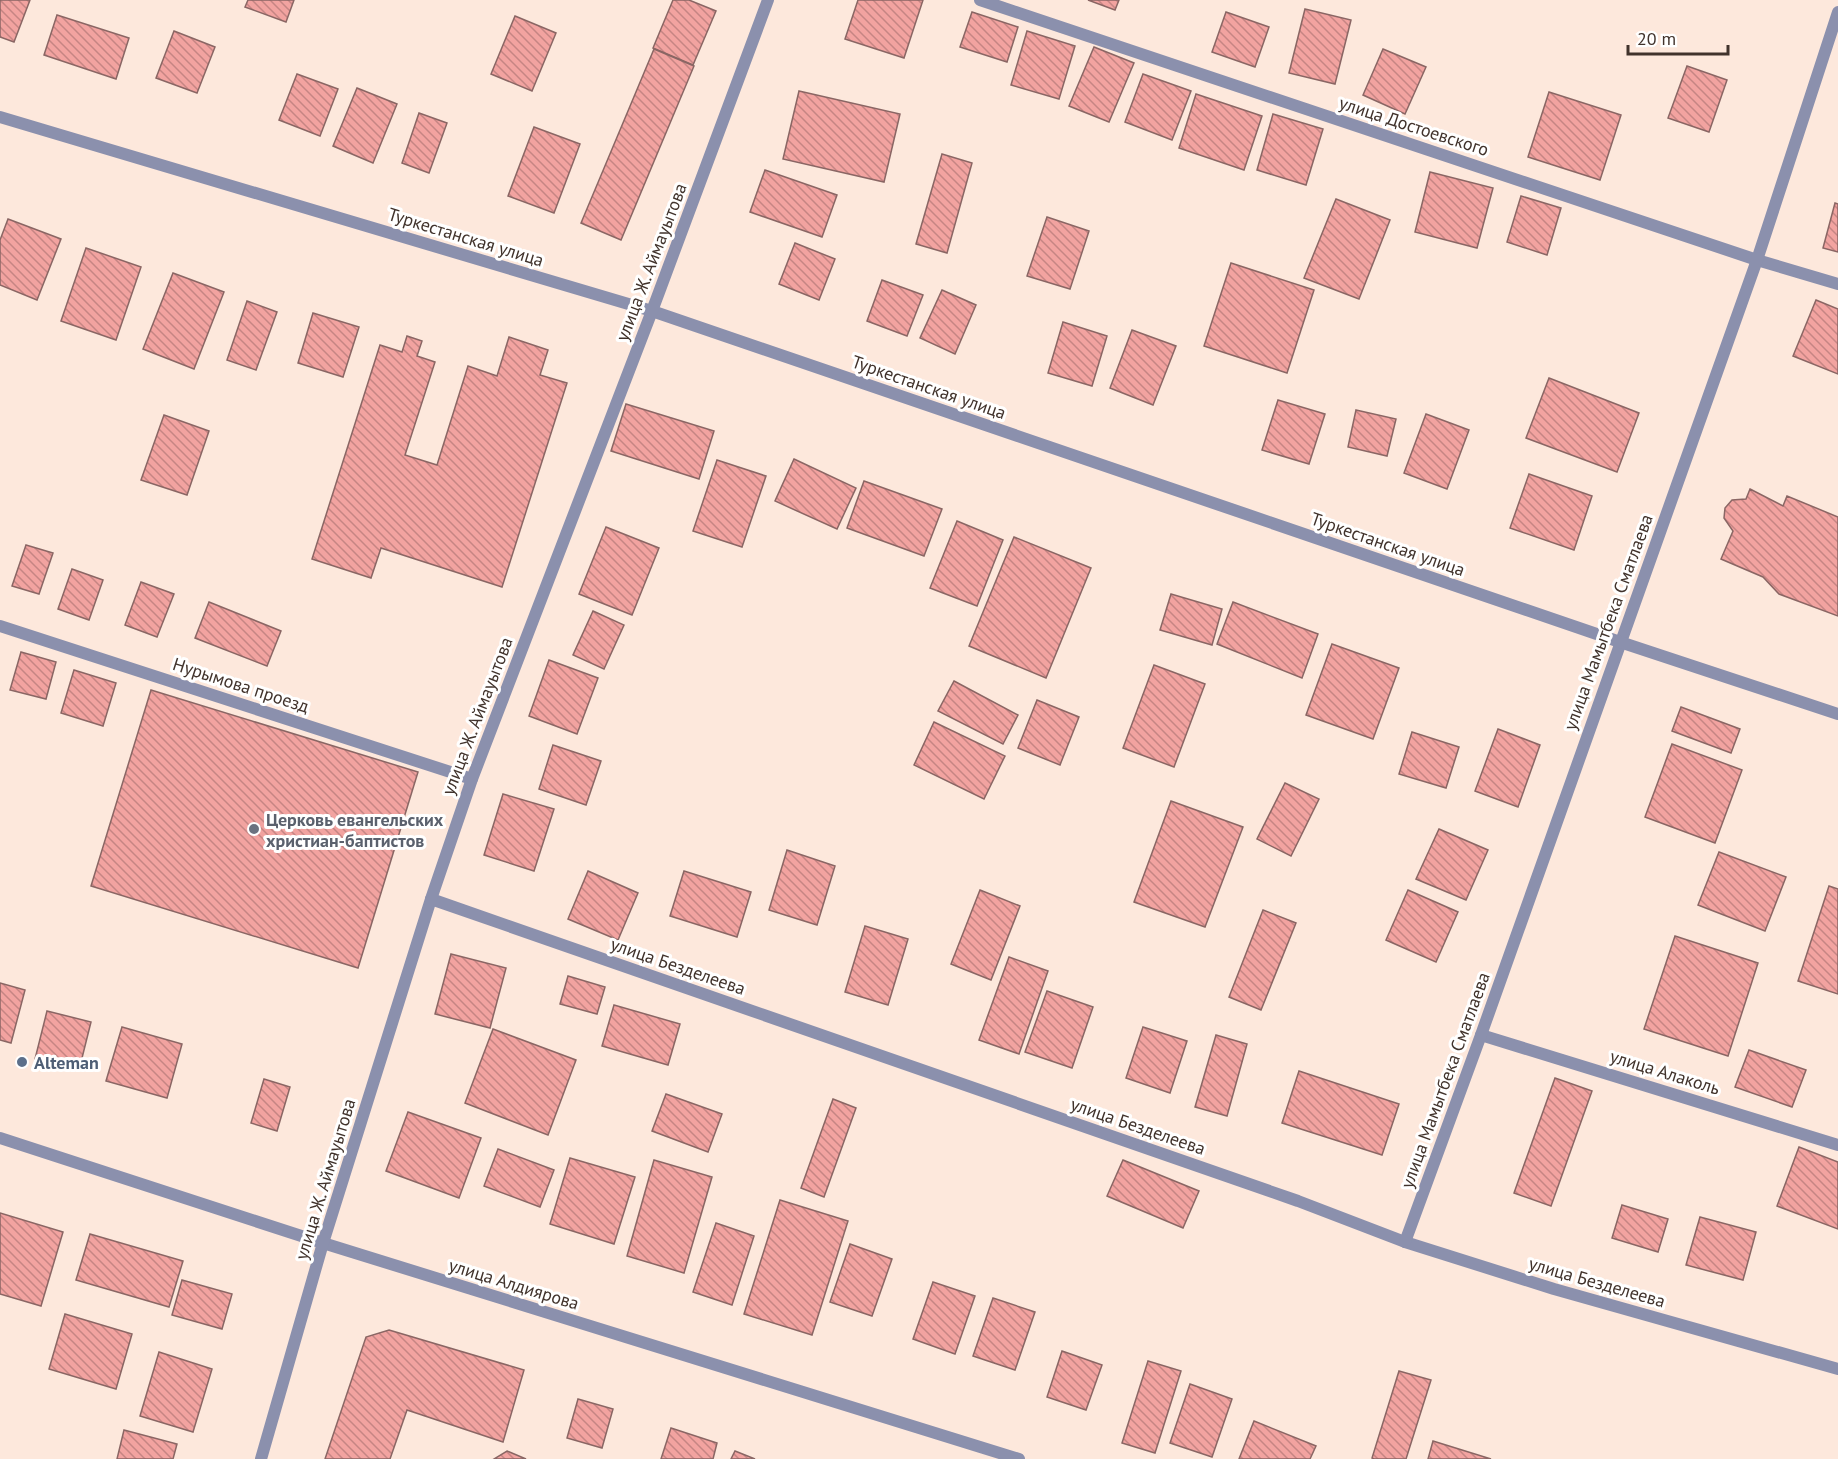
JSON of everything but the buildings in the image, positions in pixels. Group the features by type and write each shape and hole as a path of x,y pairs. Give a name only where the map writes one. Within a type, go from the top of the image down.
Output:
{"street":[{"name":"улица Ж. Аймауытова","path":"261,1459 323,1244 471,779 652,311 768,0"},
{"name":"улица Достоевского","path":"980,0 1757,260 1838,284"},
{"name":"улица Мамытбека Сматлаева","path":"1405,1242 1757,260 1838,12"},
{"name":"Туркестанская улица","path":"0,117 652,311 1620,642 1838,714"},
{"name":"Нурымова проезд","path":"0,626 471,779"},
{"name":"улица Безделеева","path":"431,899 1298,1201 1405,1242 1554,1289 1838,1369"},
{"name":"улица Алаколь","path":"1481,1035 1838,1145"},
{"name":"улица Алдиярова","path":"0,1138 323,1244 1019,1459"}],"place":[{"name":"Церковь евангельских христиан-баптистов","path":"254,829"},
{"name":"Alteman","path":"22,1062"}]}
